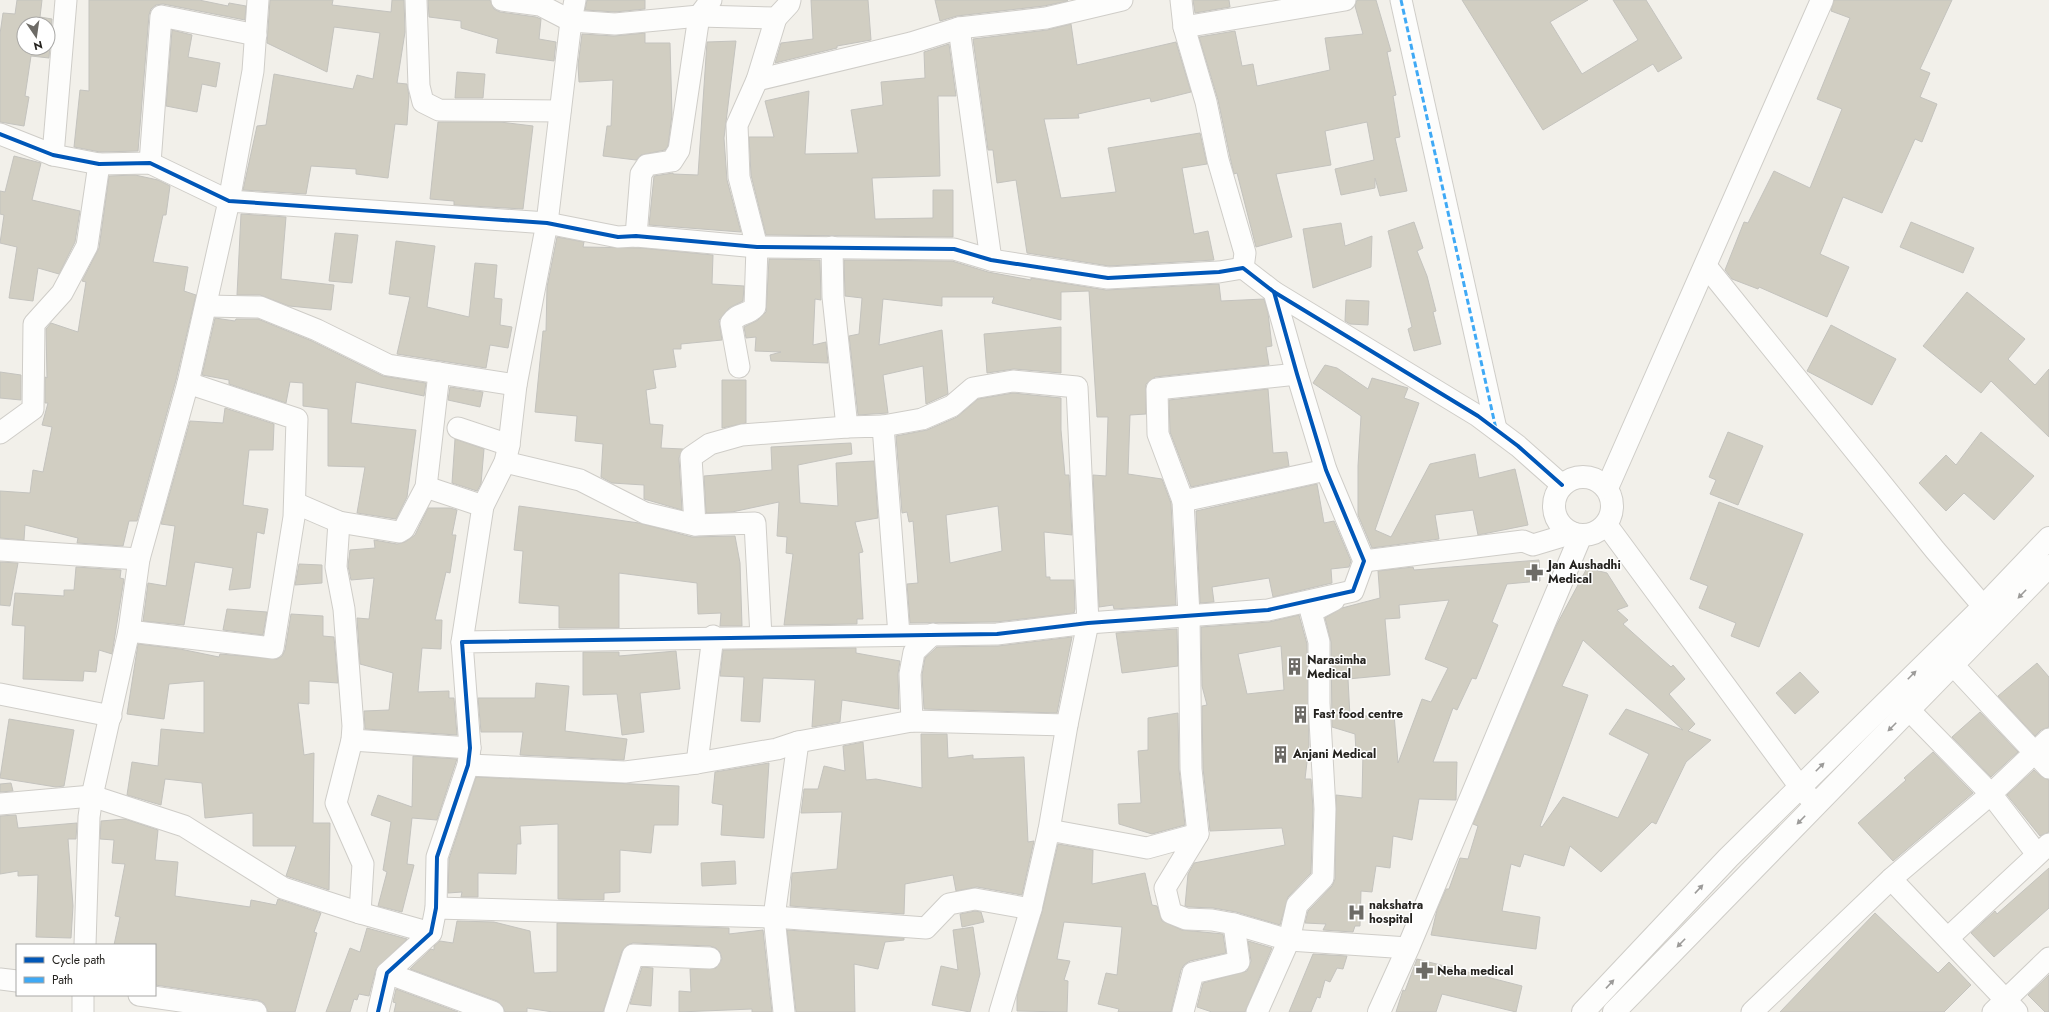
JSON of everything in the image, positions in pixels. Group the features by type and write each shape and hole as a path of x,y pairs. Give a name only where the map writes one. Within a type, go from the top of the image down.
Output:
{"main road":[{"path":"1607,488 1822,0"},
{"path":"1576,478 1590,478 1600,482 1607,488 1612,508 1606,524 1591,534 1577,534 1565,528 1555,514 1555,499 1562,485 1576,478"},
{"path":"1379,1012 1408,948 1577,534"},
{"path":"1614,1012 1953,665 1989,614 2049,538"},
{"path":"1583,1012 1728,858 1800,787 1989,614 2049,566"}],"street":[{"path":"53,155 66,0"},
{"path":"85,944 89,817 92,796 129,631 139,559 188,382 229,201 253,71 258,0"},
{"path":"416,0 418,86 423,102 439,110 560,111"},
{"path":"502,0 540,5 571,21 615,24 705,8 776,18"},
{"path":"378,1012 387,973 431,933 436,908 437,857 469,757 462,642 483,506 507,453 516,385 547,224 571,21 575,0"},
{"path":"739,367 731,323 736,316 751,311 755,307 757,247 739,177 737,125 757,80 776,18 789,4 790,0"},
{"path":"757,80 911,43 959,28 1046,18 1122,0"},
{"path":"1181,0 1184,27 1206,102 1218,160 1245,253 1243,268"},
{"path":"1184,27 1345,0"},
{"path":"1401,0 1496,429"},
{"path":"636,236 641,174 647,165 672,161 679,150 705,8"},
{"path":"150,163 161,16 256,36"},
{"path":"959,28 992,260"},
{"path":"0,134 53,155 99,164 150,163 229,201 547,224 618,236 636,236 757,247 954,248 992,260 1108,278 1219,272 1243,268 1274,292 1496,429 1562,485"},
{"path":"0,433 33,409 34,324 62,293 87,246 99,164"},
{"path":"832,247 832,297 847,426"},
{"path":"1706,266 1935,550 1989,614"},
{"path":"1257,1012 1289,940 1298,905 1323,878 1325,809 1319,703 1319,642 1311,612 1353,591 1364,561 1326,470 1296,374 1274,292"},
{"path":"206,306 260,307 317,330 388,365 516,385"},
{"path":"295,503 339,522 399,532 407,525 426,487 439,373"},
{"path":"1296,374 1157,390 1158,434 1182,501 1189,615 1191,769 1198,834 1164,888 1171,912 1186,920 1212,920 1234,924 1289,940 1408,948"},
{"path":"695,525 692,457 710,444 742,435 847,426 883,426 922,419 952,406 973,388 1013,381 1077,387 1088,623 1067,725 1049,830 1031,909 1000,1012"},
{"path":"129,631 273,648 295,503 297,419 188,382"},
{"path":"883,426 899,635"},
{"path":"458,428 507,453 580,480 645,513 695,525 755,523 761,637"},
{"path":"1182,501 1326,470"},
{"path":"426,487 483,506"},
{"path":"339,522 336,567 344,609 353,726 352,740 336,803 363,864 360,913"},
{"path":"1606,524 1800,787 1816,805"},
{"path":"1364,561 1523,541 1533,545 1577,534"},
{"path":"0,550 139,559"},
{"path":"462,642 713,636 761,637 997,634 1088,623 1268,610 1353,591"},
{"path":"912,721 910,674 914,652 933,634"},
{"path":"697,763 713,636"},
{"path":"1953,665 2042,745 2049,768"},
{"path":"0,694 111,716"},
{"path":"1909,710 2043,849 1948,938"},
{"path":"352,740 469,757 625,772 697,763 777,749 798,742 912,721 1067,725"},
{"path":"784,1012 774,917 798,742"},
{"path":"1752,1012 1891,879 1991,794 2042,745"},
{"path":"0,804 92,796 184,826 283,888 360,913 431,933"},
{"path":"1049,830 1147,848 1198,834"},
{"path":"1891,879 1948,938 2005,1008 2049,958"},
{"path":"436,908 774,917 926,928 949,904 975,900 1031,909"},
{"path":"1183,1012 1193,973 1240,962 1234,924"},
{"path":"615,1012 633,955 710,958"},
{"path":"387,973 493,1012"},
{"path":"0,979 16,981"},
{"path":"83,996 83,1012"},
{"path":"144,996 201,1007 256,1012"}],"building":[{"path":"17,0 42,0 40,16 16,16 16,56 31,56 25,96 29,97 24,126 0,122 0,34 3,13 15,14"},
{"path":"89,0 199,0 228,6 229,3 246,6 245,20 163,4 156,5 151,9 149,15 138,151 100,152 74,147 80,90 89,91"},
{"path":"270,0 333,0 332,5 391,12 392,0 404,0 405,32 397,83 407,84 409,96 407,125 395,124 388,178 356,174 356,169 311,166 306,194 243,190 257,126 266,125 274,74 353,89 357,75 373,79 380,33 334,27 327,72 267,43"},
{"path":"428,0 490,0 494,9 500,12 541,19 539,39 556,42 554,61 496,53 498,39 461,28 461,21 429,17"},
{"path":"587,0 645,0 645,9 615,12 585,10"},
{"path":"811,0 868,0 871,40 837,46 837,48 775,63 781,43 813,39"},
{"path":"935,0 1068,1 1044,6 957,16 940,21"},
{"path":"1193,0 1229,0 1230,7 1195,13"},
{"path":"1357,0 1376,0 1391,51 1387,52 1396,95 1393,96 1400,137 1395,138 1407,191 1380,196 1375,178 1375,188 1341,195 1335,169 1374,160 1367,122 1325,131 1331,165 1276,174 1292,237 1256,247 1237,173 1234,174 1218,100 1199,37 1235,31 1242,66 1253,64 1257,86 1330,70 1325,38 1363,34 1355,6"},
{"path":"1462,0 1588,0 1550,22 1582,74 1638,40 1613,0 1646,0 1682,58 1658,72 1653,64 1543,130"},
{"path":"1834,0 1952,0 1920,69 1930,73 1920,97 1937,104 1922,142 1915,139 1882,213 1843,197 1820,254 1849,267 1827,317 1759,287 1758,289 1732,279 1725,270 1744,222 1748,223 1774,171 1810,188 1842,109 1817,99 1850,18 1831,11"},
{"path":"1071,24 1077,65 1176,42 1191,92 1151,102 1150,98 1078,114 1079,118 1044,119 1061,198 1116,192 1108,148 1200,133 1207,164 1182,168 1194,234 1208,231 1214,260 1109,266 1027,253 1016,180 997,183 993,150 988,150 973,39 1047,30"},
{"path":"172,30 192,35 188,57 220,63 216,87 202,84 197,112 166,106"},
{"path":"645,33 645,43 670,43 672,115 668,146 665,150 641,155 636,160 603,156 607,126 611,126 613,80 579,82 578,65 582,34 614,36"},
{"path":"736,41 724,138 727,180 741,232 649,225 654,176 673,173 698,175 707,42"},
{"path":"949,44 956,96 938,96 940,176 872,178 875,219 933,218 933,190 953,190 953,237 766,235 751,175 749,137 774,137 765,101 809,91 805,154 858,153 851,110 883,105 881,82 925,78 924,52"},
{"path":"31,56 49,56 49,58"},
{"path":"457,72 485,74 483,98 455,98"},
{"path":"438,122 500,122 533,126 523,209 454,205 454,201 430,199"},
{"path":"14,156 41,163 32,200 80,211 75,242 59,274 38,268 33,301 9,298 17,247 0,243 4,215 0,214 0,191 5,192"},
{"path":"135,175 158,180 170,186 166,215 163,215 153,262 188,267 184,291 196,295 176,380 137,521 129,521 123,546 77,543 78,538 25,525 24,540 0,538 0,491 30,493 33,470 43,472 52,427 42,425 48,403 45,403 45,377 47,378 46,329 51,323 78,332 86,282 82,281 99,248 109,176"},
{"path":"241,214 286,217 281,279 334,285 331,310 289,306 260,295 237,295"},
{"path":"1414,222 1423,248 1417,251 1427,276 1436,311 1433,312 1441,344 1414,351 1408,329 1412,327 1388,231"},
{"path":"1911,222 1974,248 1963,273 1900,247"},
{"path":"1341,223 1345,246 1372,236 1371,267 1313,288 1303,229"},
{"path":"335,233 358,235 352,283 329,281"},
{"path":"557,237 584,242 583,247 641,248 713,255 712,284 744,286 743,301 729,308 719,320 722,340 681,344 681,349 673,349 676,367 653,370 656,388 646,390 650,424 663,425 661,448 683,449 679,458 682,510 644,499 644,485 612,483 601,477 603,444 575,441 577,416 535,412 543,331 546,331 547,287"},
{"path":"396,241 435,246 427,307 469,317 475,263 497,265 494,298 502,299 500,325 512,327 508,348 490,345 486,368 397,354 410,297 389,294"},
{"path":"769,259 820,260 821,300 815,299 813,345 826,342 828,363 771,361 770,355 781,352 755,351 756,337 746,338 744,327 758,320 766,312"},
{"path":"844,260 952,261 988,272 1031,280 1031,278 1106,290 1219,284 1221,301 1264,299 1268,313 1272,346 1266,347 1269,365 1155,377 1146,384 1146,414 1130,415 1128,474 1162,479 1171,503 1176,605 1114,609 1113,605 1099,607 1093,475 1106,476 1108,417 1097,417 1089,291 1061,292 1061,320 992,303 994,297 942,297 942,306 883,299 879,345 942,330 948,394 926,404 923,366 883,375 888,413 858,415 849,336 859,334 862,298 845,296"},
{"path":"1967,292 2025,339 2008,359 2035,385 2049,369 2049,437 1991,381 1981,393 1923,346"},
{"path":"1346,300 1369,301 1368,325 1350,324 1345,321"},
{"path":"215,318 235,321 236,319 258,319 312,341 383,376 426,383 424,396 356,382 351,423 416,430 407,497 396,519 357,513 365,467 328,466 328,409 303,406 303,383 290,382 286,403 229,384 229,380 202,375"},
{"path":"1831,325 1896,359 1872,405 1807,371"},
{"path":"1061,327 1061,373 1014,369 987,373 984,334"},
{"path":"1325,365 1337,368 1368,389 1372,378 1408,388 1404,398 1419,403 1375,530 1391,537 1430,464 1475,454 1479,478 1515,469 1528,525 1478,535 1473,510 1435,515 1439,539 1372,548 1358,515 1358,466 1361,416 1313,383"},
{"path":"0,372 21,375 21,400 0,398"},
{"path":"722,380 746,380 746,423 722,428"},
{"path":"450,387 483,392 480,407 448,400"},
{"path":"1268,389 1273,453 1287,452 1289,466 1191,487 1170,432 1169,400"},
{"path":"1013,393 1061,398 1061,430 1065,475 1069,475 1072,535 1044,532 1046,577 1050,577 1050,580 1074,580 1074,613 996,622 910,623 907,584 918,583 913,521 909,522 907,512 902,513 896,436 927,430 957,417 978,399","holes":["998,506 1002,551 950,563 946,515"]},
{"path":"225,408 274,424 273,450 249,450 243,505 268,509 264,534 257,532 250,588 229,590 233,568 195,562 184,625 143,621 148,583 166,586 175,526 161,524 190,421 223,423"},
{"path":"1728,432 1763,446 1738,505 1710,494 1716,480 1709,477"},
{"path":"1981,432 2034,476 1994,520 1964,493 1946,511 1919,483 1946,455 1956,465"},
{"path":"455,439 484,449 481,484 477,491 452,483"},
{"path":"851,443 852,454 798,465 800,503 838,506 836,463 874,461 878,518 855,522 863,552 859,553 863,619 857,619 857,624 784,625 793,554 786,553 787,537 777,536 779,502 732,512 706,513 704,476 772,470 771,447"},
{"path":"1317,484 1324,523 1334,521 1351,561 1349,567 1331,569 1332,583 1273,597 1269,578 1212,587 1214,602 1200,603 1196,511"},
{"path":"1719,502 1803,534 1759,647 1731,636 1736,623 1699,608 1708,586 1690,579"},
{"path":"519,506 639,523 692,537 735,536 740,563 742,626 720,626 721,613 698,614 697,583 619,573 619,628 559,628 559,606 519,603 523,551 514,550"},
{"path":"428,508 450,508 457,510 452,535 456,535 450,573 446,572 435,620 442,620 441,649 422,648 418,692 449,691 449,698 454,698 457,735 365,729 364,711 389,710 393,673 360,664 357,618 369,619 374,578 351,580 348,566 350,550 375,548 374,540 397,544 405,542 415,535"},
{"path":"1539,560 1540,581 1507,584 1492,622 1498,625 1476,679 1472,678 1457,710 1453,708 1433,762 1457,762 1456,800 1419,799 1412,840 1393,836 1390,868 1376,866 1372,892 1361,891 1360,926 1355,926 1353,932 1323,930 1326,924 1305,923 1308,911 1332,886 1335,879 1336,795 1362,798 1363,752 1356,752 1355,734 1332,727 1331,642 1325,618 1342,608 1380,598 1378,571 1413,567 1414,570","holes":["1449,600 1425,659 1448,668 1431,702 1422,699 1398,763 1394,714 1350,717 1348,679 1390,675 1385,619 1400,618 1399,605"]},
{"path":"0,562 18,563 10,606 0,605"},
{"path":"299,564 322,565 322,583 295,585"},
{"path":"76,567 121,570 120,578 124,579 112,654 99,650 96,672 84,671 83,681 23,679 25,626 12,625 15,593 64,596 64,590 74,590"},
{"path":"1587,568 1607,573 1628,606 1617,610 1628,620 1623,624 1671,667 1673,665 1685,679 1669,694 1695,724 1688,731 1711,740 1686,762 1656,824 1652,822 1601,872 1570,846 1564,866 1524,854 1520,867 1511,864 1502,911 1540,917 1536,949 1431,935 1437,910 1446,889 1449,889 1460,858 1468,859 1478,826 1473,824 1556,626","holes":["1583,640 1683,730 1626,709 1609,734 1649,754 1618,818 1563,797 1542,827 1540,826 1588,695 1562,686"]},
{"path":"227,609 267,612 263,635 223,630"},
{"path":"291,614 323,616 323,636 334,637 338,683 309,681 309,704 298,703 304,755 314,753 313,823 330,823 329,890 286,876 296,846 253,846 253,813 205,818 202,783 165,779 161,805 127,795 132,762 158,766 161,729 204,733 204,681 169,684 164,719 127,714 138,644 180,649 219,657 220,654 277,659 282,656 285,650"},
{"path":"1299,615 1307,644 1309,745 1305,779 1311,779 1313,809 1311,873 1288,897 1280,925 1236,912 1213,908 1185,906 1188,874 1194,863 1285,845 1282,828 1210,831 1203,768 1202,706 1207,705 1202,686 1201,627 1269,622","holes":["1281,646 1284,690 1247,694 1238,654"]},
{"path":"1177,629 1178,666 1122,673 1116,633"},
{"path":"1072,637 1057,713 924,709 922,675 925,658 937,647 998,646"},
{"path":"856,648 856,653 900,661 898,674 899,709 842,700 840,722 812,727 815,680 763,678 760,722 741,721 744,677 720,676 723,650"},
{"path":"676,651 680,689 640,693 644,732 622,735 617,694 583,695 583,652 619,652 619,656"},
{"path":"2037,663 2049,677 2049,727 2041,730 2035,736 1998,696"},
{"path":"1800,672 1819,692 1795,714 1776,693"},
{"path":"536,683 569,686 565,731 627,739 624,760 520,755 523,732 481,732 478,698 535,698"},
{"path":"1980,712 2018,752 1991,777 1952,737"},
{"path":"1178,713 1179,769 1185,825 1152,834 1119,824 1118,804 1141,803 1138,751 1148,750 1148,718"},
{"path":"9,719 74,730 64,786 56,787 0,778"},
{"path":"921,734 947,734 948,758 973,755 973,759 1024,757 1028,842 1034,841 1022,895 977,887 956,891 953,875 905,884 904,914 790,906 792,873 837,869 842,812 801,813 804,789 818,789 824,766 845,771 843,746 863,742 866,780 876,779 922,788"},
{"path":"1933,752 1973,793 1893,861 1858,823 1906,780 1904,778"},
{"path":"413,756 457,759 437,820 412,818 407,864 414,865 402,912 378,906 387,872 383,870 391,822 371,815 378,795 412,807"},
{"path":"769,763 764,838 721,835 723,805 712,803 715,772"},
{"path":"2034,770 2049,780 2049,832 2040,836 2007,795"},
{"path":"476,777 679,786 678,825 654,825 651,853 620,850 620,892 604,893 604,900 558,899 558,824 520,826 521,844 517,844 516,874 478,873 478,897 461,897 462,892 448,893 449,859"},
{"path":"11,783 13,791 0,792 0,784"},
{"path":"16,815 18,828 77,823 76,839 68,839 73,906 71,938 36,937 38,875 18,876 18,871 0,874 0,816"},
{"path":"125,819 158,830 155,860 178,862 175,896 250,907 251,900 276,905 278,899 321,913 314,932 317,933 295,1012 268,1012 264,1003 258,1000 156,985 156,944 114,944 120,917 115,916 125,864 112,863 114,840 100,839 101,821"},
{"path":"1058,844 1093,850 1092,884 1145,873 1152,905 1157,906 1162,921 1182,930 1223,934 1226,953 1190,961 1184,965 1181,970 1171,1012 1118,1012 1119,1009 1098,1004 1106,973 1117,975 1122,927 1064,922 1057,959 1070,961 1064,980 1068,981 1067,1012 1017,1011 1017,996 1042,912"},
{"path":"735,861 736,884 702,886 701,863"},
{"path":"2049,868 2049,908 1994,957 1971,933 1995,911 1997,914"},
{"path":"975,911 981,912 984,922 962,927 960,914"},
{"path":"1875,913 1938,973 1949,962 1971,985 1944,1012 1780,1012"},
{"path":"457,921 494,922 530,931 534,973 557,972 557,923 729,928 729,934 763,930 772,1012 752,1012 752,1009 679,1012 679,991 691,992 690,969 716,968 722,959 720,952 716,948 710,946 633,943 627,945 622,951 603,1012 553,1012 527,1008 527,1012 505,1012 502,1005 497,1001 410,969 431,949 434,950 434,946 440,941 453,943"},
{"path":"973,927 980,974 970,1012 932,1005 941,966 958,970 953,930"},
{"path":"367,928 407,939 376,969 369,996 359,994 357,1000 354,999 350,1012 326,1012 350,948 360,952"},
{"path":"787,930 904,938 904,940 885,942 878,969 854,964 855,1012 796,1012"},
{"path":"1248,941 1272,948 1245,1012 1212,1012 1197,1007 1203,983 1247,971 1251,961"},
{"path":"1313,954 1347,956 1343,969 1337,968 1330,982 1325,980 1320,998 1317,997 1311,1012 1289,1012"},
{"path":"1417,959 1522,986 1516,1012 1442,994 1436,1012 1396,1012 1403,990 1405,991"},
{"path":"642,967 653,968 651,1006 630,1004"},
{"path":"2049,975 2049,1012 2045,1012 2028,995"},
{"path":"396,989 458,1012 394,1012 396,1003 393,1002"}],"marked path":[{"path":"1401,0 1496,429"}],"cycle path":[{"path":"0,134 53,155 99,164 150,163 229,201 547,223 618,237 636,236 757,247 954,249 991,260 1108,278 1219,272 1243,268 1274,292 1478,416 1518,446 1562,485"},
{"path":"378,1012 387,973 431,933 436,908 437,857 468,765 470,748 462,642 997,634 1088,623 1268,610 1353,591 1364,561 1326,470 1274,292"}],"place":[{"name":"Jan Aushadhi Medical","path":"1535,572"},
{"name":"Narasimha Medical","path":"1294,667"},
{"name":"Fast food centre","path":"1300,714"},
{"name":"Anjani Medical","path":"1280,754"},
{"name":"nakshatra hospital","path":"1356,912"},
{"name":"Neha medical","path":"1424,971"}]}
